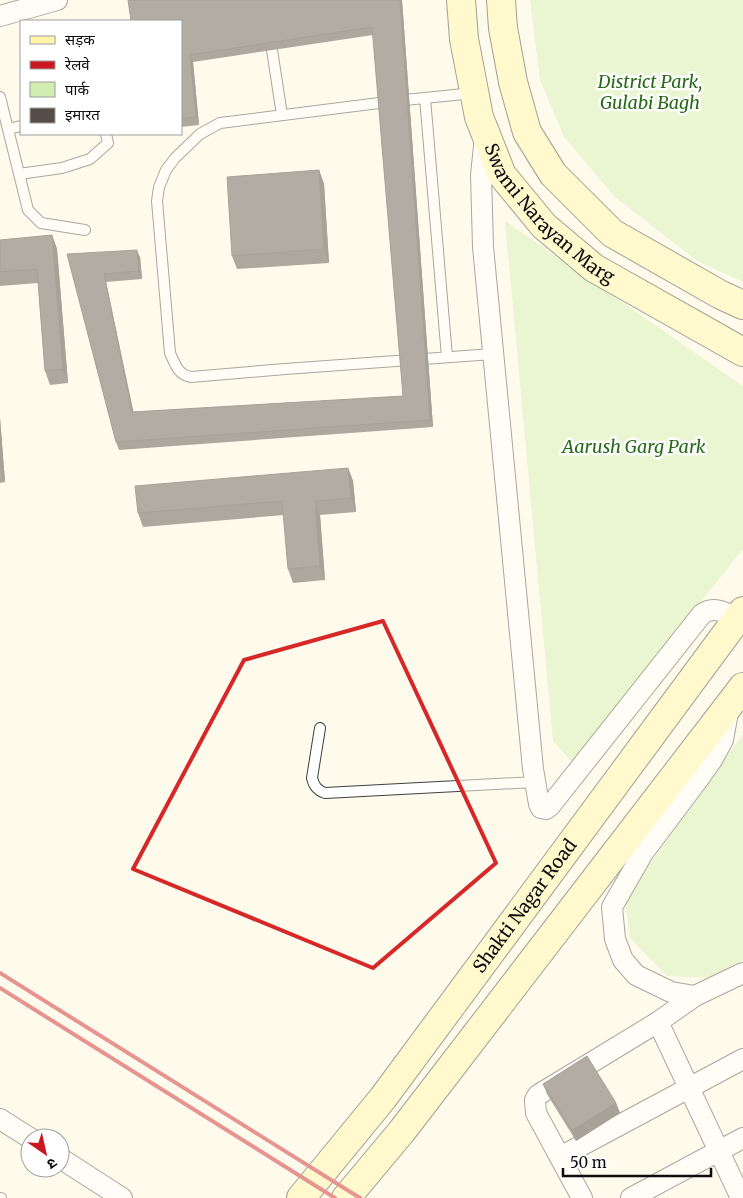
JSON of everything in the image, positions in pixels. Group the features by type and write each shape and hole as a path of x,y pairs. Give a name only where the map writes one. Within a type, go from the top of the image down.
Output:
{"street":[{"path":"0,16 55,0"},
{"name":"Swami Narayan Marg","path":"461,0 464,39 479,117 502,176 544,226 594,268 743,352"},
{"name":"Swami Narayan Marg","path":"501,0 503,28 513,82 527,132 553,174 612,233 721,295 743,305"},
{"path":"485,132 481,175 483,247 533,769 541,808 546,810 556,798 702,614 714,609 740,615"},
{"name":"Shakti Nagar Road","path":"301,1198 383,1098 740,615"},
{"path":"695,996 671,992 636,975 622,960 615,940 612,907 643,853 712,760 723,740 736,695"},
{"name":"Shakti Nagar Road","path":"346,1198 402,1131 736,695"},
{"path":"582,1198 536,1113 538,1095 658,1022 695,996 743,973"},
{"path":"658,1022 741,1198"},
{"path":"560,1157 743,1059"},
{"path":"0,1119 20,1132"},
{"path":"631,1198 743,1138"},
{"path":"70,1164 122,1198"}],"lane":[{"path":"269,29 282,115"},
{"path":"474,93 220,122 200,134 175,158 166,170 159,187 157,201 170,353 178,371 184,376 493,354"},
{"path":"0,97 28,210 41,223 85,230"},
{"path":"425,98 447,357"},
{"path":"8,129 20,126"},
{"path":"20,174 62,168 90,159 108,143 106,135"},
{"path":"320,728 312,778 318,791 325,793 535,782"}],"highlighted area":[{"path":"383,621 496,863 373,968 133,869 244,660"}],"green space":[{"name":"District Park, Gulabi Bagh","path":"530,0 743,0 743,282 697,261 615,197 564,137 540,80"},
{"name":"Aarush Garg Park","path":"505,221 743,386 743,549 572,762 553,741"},
{"path":"743,734 743,960 709,978 667,976 630,938 625,899"}],"building":[{"path":"128,0 400,0 430,420 116,442 67,254 137,250 139,271 104,274 132,412 403,396 372,27 190,55 196,117 182,119 182,20 131,20"},
{"path":"319,170 324,249 232,256 227,177"},
{"path":"52,235 63,369 45,371 37,269 0,272 0,240"},
{"path":"348,468 351,498 315,501 320,566 288,569 282,501 138,513 135,486"},
{"path":"587,1056 616,1103 572,1130 543,1084"}],"railway":[{"path":"0,973 360,1198"},
{"path":"0,988 335,1198"}]}
